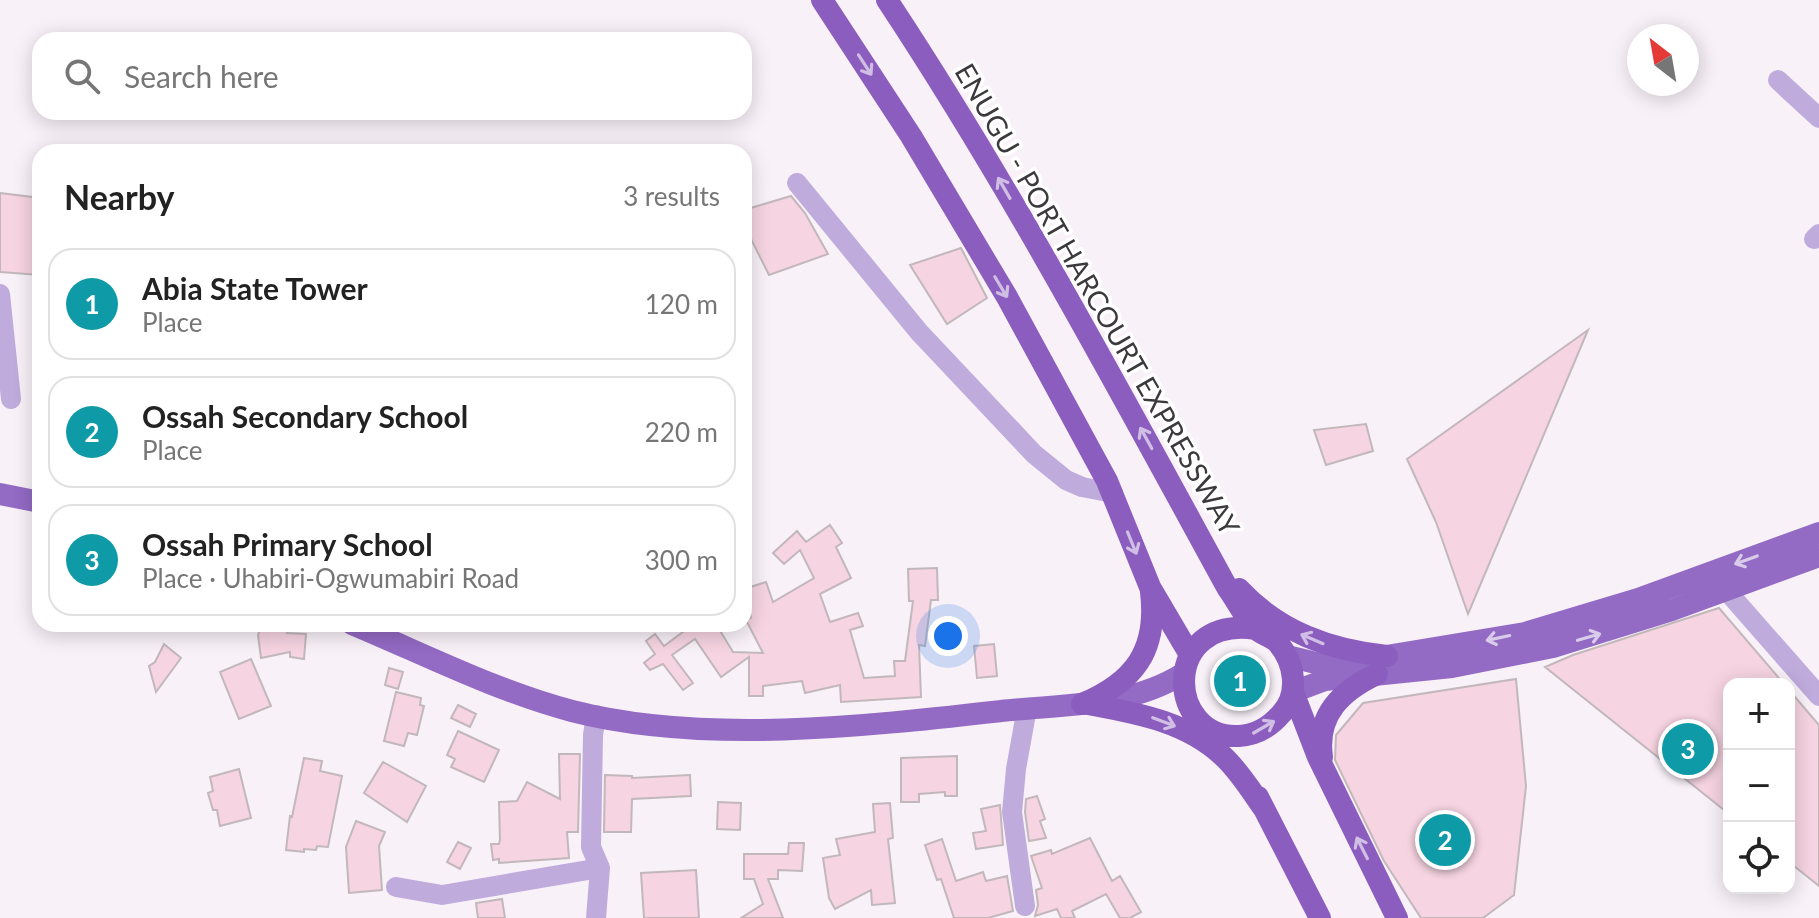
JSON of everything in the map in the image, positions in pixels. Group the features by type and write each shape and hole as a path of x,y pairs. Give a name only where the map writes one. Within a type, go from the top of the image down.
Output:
{"highway":[{"path":"822,0 911,136 1007,297 1113,493 1150,587 1187,664"},
{"name":"ENUGU - PORT HARCOURT EXPRESSWAY","path":"887,0 954,102 1033,235 1228,589 1256,629"},
{"path":"1210,556 1245,595 1285,627 1382,665"},
{"path":"1085,704 1120,684 1137,664 1149,639 1152,624 1150,587"},
{"path":"1293,692 1286,710 1272,725 1255,734 1236,736 1217,732 1204,725 1191,710 1184,692 1187,664 1202,640 1218,630 1237,626 1256,629 1275,640 1287,656 1293,673 1293,692 1324,770 1397,918"},
{"path":"1324,770 1321,747 1323,730 1330,714 1344,693 1382,665"},
{"path":"1085,704 1159,719 1207,742 1227,760 1264,809"},
{"path":"1217,732 1264,809 1320,918"}],"main road":[{"path":"0,494 32,500"},
{"path":"1293,692 1382,665 1578,619 1819,533"},
{"path":"1287,656 1320,664 1452,667 1553,647 1627,625 1819,556"},
{"path":"371,632 503,687 572,711 687,727 766,729 877,725 1085,704 1140,695 1172,699 1191,710"},
{"path":"1140,695 1187,664"}],"street":[{"path":"1778,80 1819,118"},
{"path":"797,183 910,323 1034,454 1066,480 1082,487 1113,493"},
{"path":"0,294 11,399"},
{"path":"1726,590 1819,696"},
{"path":"1025,906 1012,812 1027,708"},
{"path":"596,715 591,847 600,868 596,918"},
{"path":"396,887 442,895 600,868"}],"building":[{"path":"0,193 32,197 32,274 0,272"},
{"path":"791,196 805,213 828,254 769,275 752,241 752,208"},
{"path":"961,248 987,298 947,324 910,265"},
{"path":"1588,330 1468,614 1436,522 1407,459"},
{"path":"1366,424 1373,451 1326,465 1314,430"},
{"path":"830,525 842,543 836,547 851,578 820,594 830,622 858,613 863,626 850,630 864,678 895,676 894,661 905,661 913,601 909,601 908,569 937,568 938,600 931,600 925,646 919,645 921,697 841,702 840,685 805,693 802,681 763,686 763,696 749,696 749,657 721,677 695,639 672,655 693,683 683,690 663,664 650,670 644,663 655,654 646,641 655,634 664,646 683,632 721,632 733,652 763,653 752,632 752,586 766,582 773,602 814,578 800,550 784,564 773,553 797,531 806,542"},
{"path":"1719,608 1779,678 1723,678 1723,809 1545,667"},
{"path":"259,632 306,634 304,659 290,657 290,652 261,658"},
{"path":"164,644 181,658 156,692 149,666 155,662"},
{"path":"994,644 997,676 977,678 974,646"},
{"path":"251,659 271,706 239,719 220,672"},
{"path":"389,668 403,672 398,689 385,685"},
{"path":"1516,679 1526,786 1514,895 1483,918 1421,918 1384,861 1335,760 1336,735 1363,703"},
{"path":"396,692 421,698 420,705 424,706 417,735 408,733 404,746 384,741"},
{"path":"1795,697 1819,725 1819,886 1795,867"},
{"path":"458,705 476,714 470,727 451,718"},
{"path":"458,731 499,750 484,782 451,767 455,759 447,755"},
{"path":"559,754 580,754 578,832 567,832 569,858 499,863 499,859 493,860 491,844 499,844 500,840 499,802 517,801 527,782 560,799"},
{"path":"957,756 957,796 945,796 945,792 919,794 919,802 901,802 901,758"},
{"path":"304,758 322,761 320,771 342,776 328,847 317,846 316,850 304,849 304,852 286,850 290,816"},
{"path":"383,762 426,786 407,822 364,793"},
{"path":"239,769 251,818 220,826 217,810 213,810 208,793 213,791 210,777"},
{"path":"605,775 632,778 690,775 691,796 632,799 631,832 604,832"},
{"path":"1037,796 1045,819 1040,821 1046,838 1029,841 1026,799"},
{"path":"718,802 741,803 740,830 717,829"},
{"path":"890,803 893,838 888,839 895,903 872,905 871,890 835,909 829,898 823,858 840,855 836,839 875,832 873,804"},
{"path":"1000,805 1003,845 976,849 973,833 986,831 981,809"},
{"path":"356,821 385,832 379,846 382,890 349,893 346,847"},
{"path":"1090,838 1112,881 1120,876 1141,912 1130,918 1120,918 1106,894 1072,911 1075,918 1061,918 1057,909 1035,916 1038,905 1036,890 1042,888 1031,856 1051,850 1052,854"},
{"path":"942,839 956,881 983,872 986,881 1007,876 1013,911 988,918 954,918 925,845"},
{"path":"458,842 471,848 460,869 447,862"},
{"path":"789,843 804,843 802,871 778,870 778,879 768,879 783,918 741,918 763,904 754,879 744,879 744,854 788,854"},
{"path":"696,870 699,918 644,918 641,873"},
{"path":"502,899 505,918 478,918 476,903"}],"place":[{"name":"Abia State Tower","path":"1240,681"},
{"name":"Ossah Primary School","path":"1688,749"},
{"name":"Ossah Secondary School","path":"1445,840"}]}
